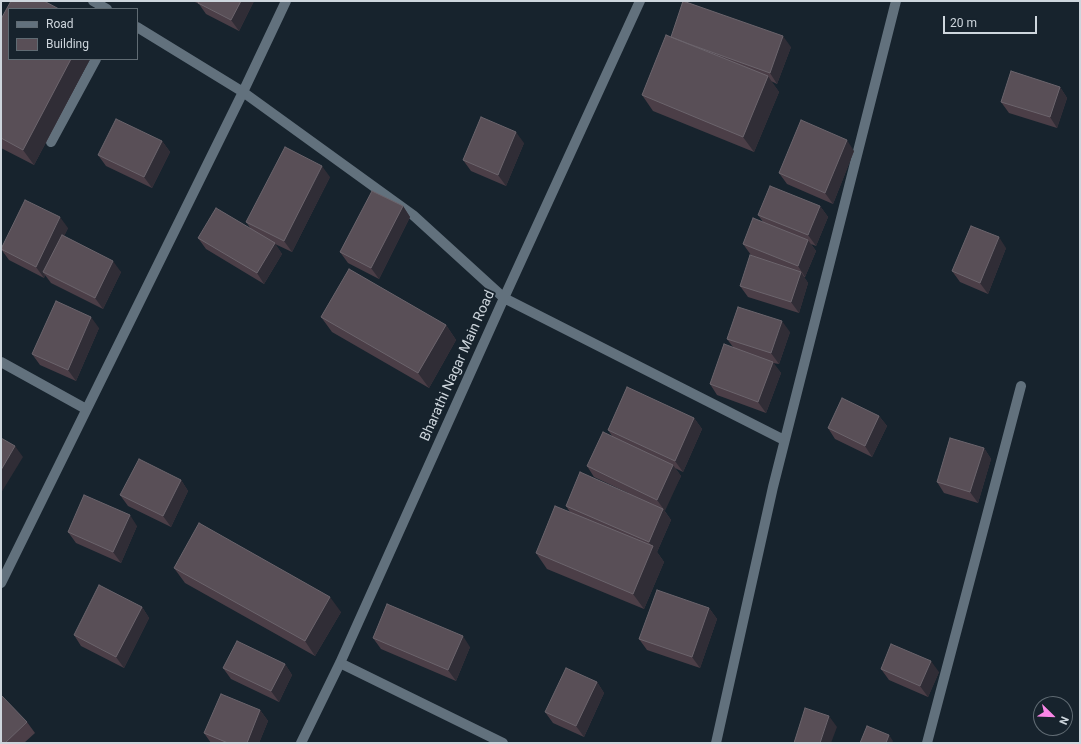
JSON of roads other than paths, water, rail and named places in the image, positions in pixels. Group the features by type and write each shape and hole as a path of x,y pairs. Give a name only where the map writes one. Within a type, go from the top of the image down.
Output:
{"street":[{"path":"93,1 105,8"},
{"path":"1,583 244,92 286,1"},
{"name":"Bharathi Nagar Main Road","path":"301,743 340,663 504,298 640,1"},
{"path":"716,743 784,440 896,1"},
{"path":"138,28 244,92 413,215 504,298 784,440"},
{"path":"51,142 95,60"},
{"path":"1,362 86,409"},
{"path":"927,743 1020,386"},
{"path":"340,663 503,743"}]}
